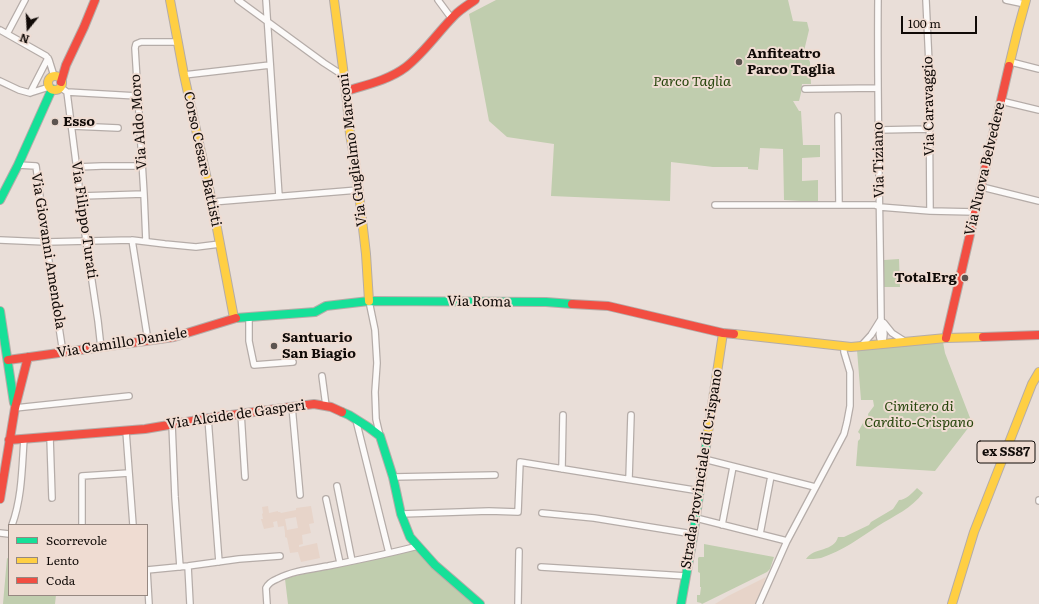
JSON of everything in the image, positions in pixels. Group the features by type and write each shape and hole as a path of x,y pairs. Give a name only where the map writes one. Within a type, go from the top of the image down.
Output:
{"main road":[{"path":"0,200 57,84 95,0"},
{"name":"Corso Cesare Battisti","path":"170,0 184,75 212,202 234,318"},
{"name":"Via Guglielmo Marconi","path":"334,0 366,254 369,301"},
{"path":"346,91 394,74 405,68 462,9 475,0"},
{"name":"Via Nuova Belvedere","path":"946,338 1025,2"},
{"name":"Via Roma","path":"234,318 315,312 326,306 369,301 538,302 599,305 624,309 723,333 848,346 946,338 1039,335"},
{"path":"0,311 15,408"},
{"name":"Via Camillo Daniele","path":"8,360 174,337 234,318"},
{"name":"Strada Provinciale di Crispano","path":"681,604 696,518 723,333"},
{"path":"0,499 3,466 10,440 15,408 28,357"},
{"name":"ex SS87","path":"952,604 974,532 1032,384 1039,372"},
{"path":"11,383 16,388 21,385"},
{"name":"Via Alcide de Gasperi","path":"10,440 145,429 241,413 314,404 331,407 356,420 380,436"},
{"path":"380,436 393,477 401,514 410,537 435,565 480,604"}],"street":[{"path":"7,34 25,0"},
{"path":"238,0 344,76"},
{"path":"266,0 279,196"},
{"path":"438,0 452,19"},
{"name":"Via Tiziano","path":"878,0 878,130 881,320 885,333 882,344"},
{"name":"Via Caravaggio","path":"926,0 929,64 930,211"},
{"path":"1006,0 1025,2"},
{"path":"0,30 48,58 30,93"},
{"name":"Via Aldo Moro","path":"146,242 135,48 136,44 141,42 178,42"},
{"name":"Via Filippo Turati","path":"48,58 72,126 86,241 98,321 100,348"},
{"path":"1011,62 1039,69"},
{"path":"184,75 270,65"},
{"path":"0,81 19,90 30,93 57,84 137,96"},
{"path":"805,89 878,88"},
{"path":"1001,101 1039,110"},
{"path":"838,116 839,206"},
{"path":"72,126 118,128"},
{"path":"878,130 929,130"},
{"name":"Via Giovanni Amendola","path":"18,165 36,166 63,353"},
{"path":"77,168 102,166 142,166"},
{"path":"982,187 1039,201"},
{"path":"212,202 358,190"},
{"path":"81,196 144,194"},
{"path":"715,205 875,205 880,207 930,211 975,212"},
{"path":"0,240 46,242 132,240 196,247 220,244"},
{"path":"132,240 148,341"},
{"path":"369,301 375,330 377,363 375,392 376,419 380,436"},
{"path":"249,317 249,341 254,365 293,362"},
{"path":"861,346 871,335 881,320 892,333 906,342"},
{"path":"759,604 787,541 844,434 850,406 850,372 848,363 850,350 848,346"},
{"path":"322,376 326,406"},
{"path":"15,408 128,396"},
{"path":"292,406 300,495"},
{"path":"241,413 245,477"},
{"path":"562,469 563,415"},
{"path":"629,479 631,415"},
{"path":"208,418 219,562"},
{"path":"356,420 389,553"},
{"path":"172,424 180,566"},
{"path":"126,431 133,524"},
{"path":"50,437 52,498"},
{"path":"12,524 21,484 24,439"},
{"path":"704,460 815,487"},
{"path":"401,514 518,512 520,462 700,491"},
{"path":"722,525 733,467"},
{"path":"82,524 82,476 129,473"},
{"path":"393,477 495,475"},
{"path":"760,534 771,476"},
{"path":"337,486 352,561"},
{"path":"326,499 340,563"},
{"path":"542,513 594,518 693,534"},
{"path":"696,518 787,541"},
{"path":"267,604 266,588 271,582 286,575 419,548"},
{"path":"518,604 519,551"},
{"path":"148,570 239,559 280,556"},
{"path":"188,566 190,604"},
{"path":"542,567 686,576"},
{"path":"148,587 149,604"}],"shaded area":[{"path":"268,506 269,513 278,511 281,513 296,510 296,508 311,506 314,523 309,524 311,533 302,535 303,544 299,545 299,547 317,543 320,558 301,562 298,552 290,553 287,538 285,537 284,526 278,527 277,521 273,522 274,527 264,529 261,519 263,519 262,507","holes":["296,517 298,528 287,530 285,519"]},
{"path":"766,577 756,604 715,604 728,596"}],"green space":[{"name":"Parco Taglia","path":"496,0 788,0 793,21 807,22 809,30 804,51 810,62 811,84 802,84 799,101 793,101 799,111 801,111 803,145 820,145 820,157 802,158 802,181 818,180 818,202 784,200 783,149 760,148 758,170 748,169 748,167 713,167 671,162 670,201 551,196 554,144 507,137 489,121 469,14"},
{"path":"899,259 900,287 884,287 884,260"},
{"name":"Cimitero di Cardito-Crispano","path":"943,342 945,353 972,423 935,471 856,466 858,441 860,439 860,434 858,432 863,423 869,420 868,414 874,406 873,400 861,400 857,350"},
{"path":"917,488 923,493 914,503 851,544 821,558 806,559 810,555 832,545 836,542 838,537 844,537 869,525 871,522 893,509 899,500 906,498"},
{"path":"704,544 774,557 770,569 767,572 702,604 697,602 697,595 700,595 701,587 700,573 698,572 698,558 704,557"},
{"path":"416,550 440,574 474,604 288,604 285,579 287,578 347,565 347,563"},
{"path":"7,558 8,596 56,596 55,604 3,604"}],"traffic: fast":[{"path":"0,200 18,165 52,89"},
{"path":"236,318 315,312 326,306 369,301 546,302 572,304"},
{"path":"0,311 14,403"},
{"path":"342,412 349,415 380,436 393,477 401,514 410,537 435,565 480,604"},
{"path":"681,604 693,537 708,432"}],"traffic: slow":[{"path":"170,0 184,75 212,202 234,318"},
{"path":"334,0 350,134 356,168 366,254 369,301"},
{"path":"1009,66 1026,0"},
{"path":"55,76 60,78 62,83 60,88 55,90 50,88 48,83 50,78 55,76"},
{"path":"708,432 723,333"},
{"path":"734,334 851,347 946,338 983,337"},
{"path":"952,604 974,532 1032,384 1039,372"}],"traffic: jam":[{"path":"61,82 66,65 95,0"},
{"path":"346,91 385,79 399,72 419,55 455,15 475,0"},
{"path":"946,338 1009,66"},
{"path":"572,304 608,306 723,333 734,334"},
{"path":"8,360 174,337 236,318"},
{"path":"983,337 1039,335"},
{"path":"0,499 15,408 28,357"},
{"path":"9,440 145,429 216,417 314,404 331,407 342,412"}],"place":[{"name":"Anfiteatro Parco Taglia","path":"739,62"},
{"name":"Esso","path":"55,122"},
{"name":"TotalErg","path":"965,278"},
{"name":"Santuario San Biagio","path":"274,346"}]}
